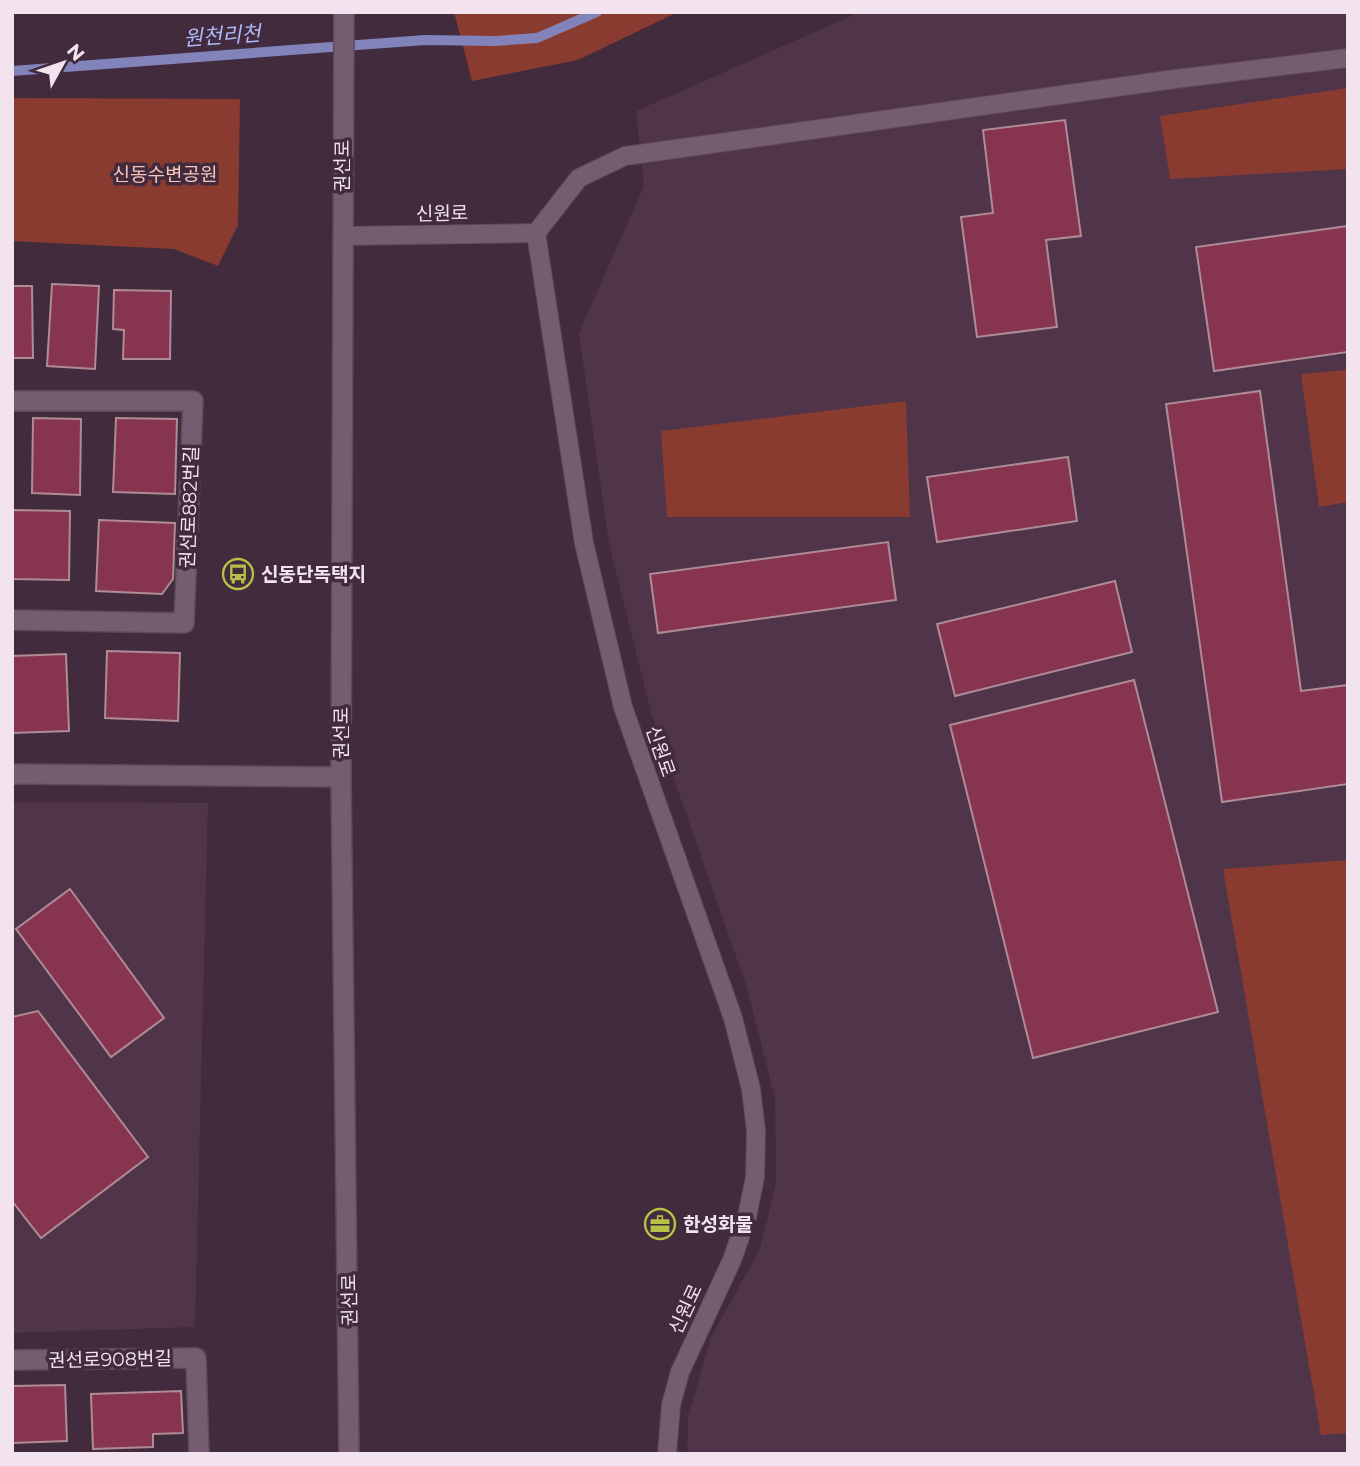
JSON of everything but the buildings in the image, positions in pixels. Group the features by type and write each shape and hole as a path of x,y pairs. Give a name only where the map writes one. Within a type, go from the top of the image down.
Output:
{"street":[{"name":"권선로","path":"344,12 341,777 349,1454"},
{"name":"권선로882번길","path":"12,401 193,401 184,623 12,620"},
{"path":"12,774 341,777"},
{"name":"권선로908번길","path":"12,1360 196,1358 199,1454"}],"lane":[{"path":"536,233 579,178 625,156 1175,79 1348,58"},
{"name":"신원로","path":"343,236 536,233 584,543 620,695 733,1018 751,1089 755,1120 755,1177 747,1217 732,1260 680,1372 671,1405 667,1454"}],"shaded area":[{"path":"860,12 1348,12 1348,1454 687,1454 688,1418 711,1337 760,1249 776,1183 775,1098 747,988 651,713 609,544 579,333 644,186 636,111"},
{"path":"12,802 208,803 195,1327 12,1333"}],"green space":[{"path":"454,12 678,12 578,60 472,81"},
{"path":"1348,88 1348,169 1170,179 1160,116"},
{"name":"신동수변공원","path":"12,98 240,99 238,225 218,266 174,249 12,241"},
{"path":"1348,370 1348,502 1319,507 1301,374"},
{"path":"906,401 910,517 667,517 661,431"},
{"path":"1348,860 1348,1433 1321,1435 1223,869"}],"waterway":[{"name":"원천리천","path":"12,71 425,40 495,41 537,38 597,12"}],"place":[{"name":"신동단독택지","path":"238,574"},
{"name":"한성화물","path":"660,1224"}]}
